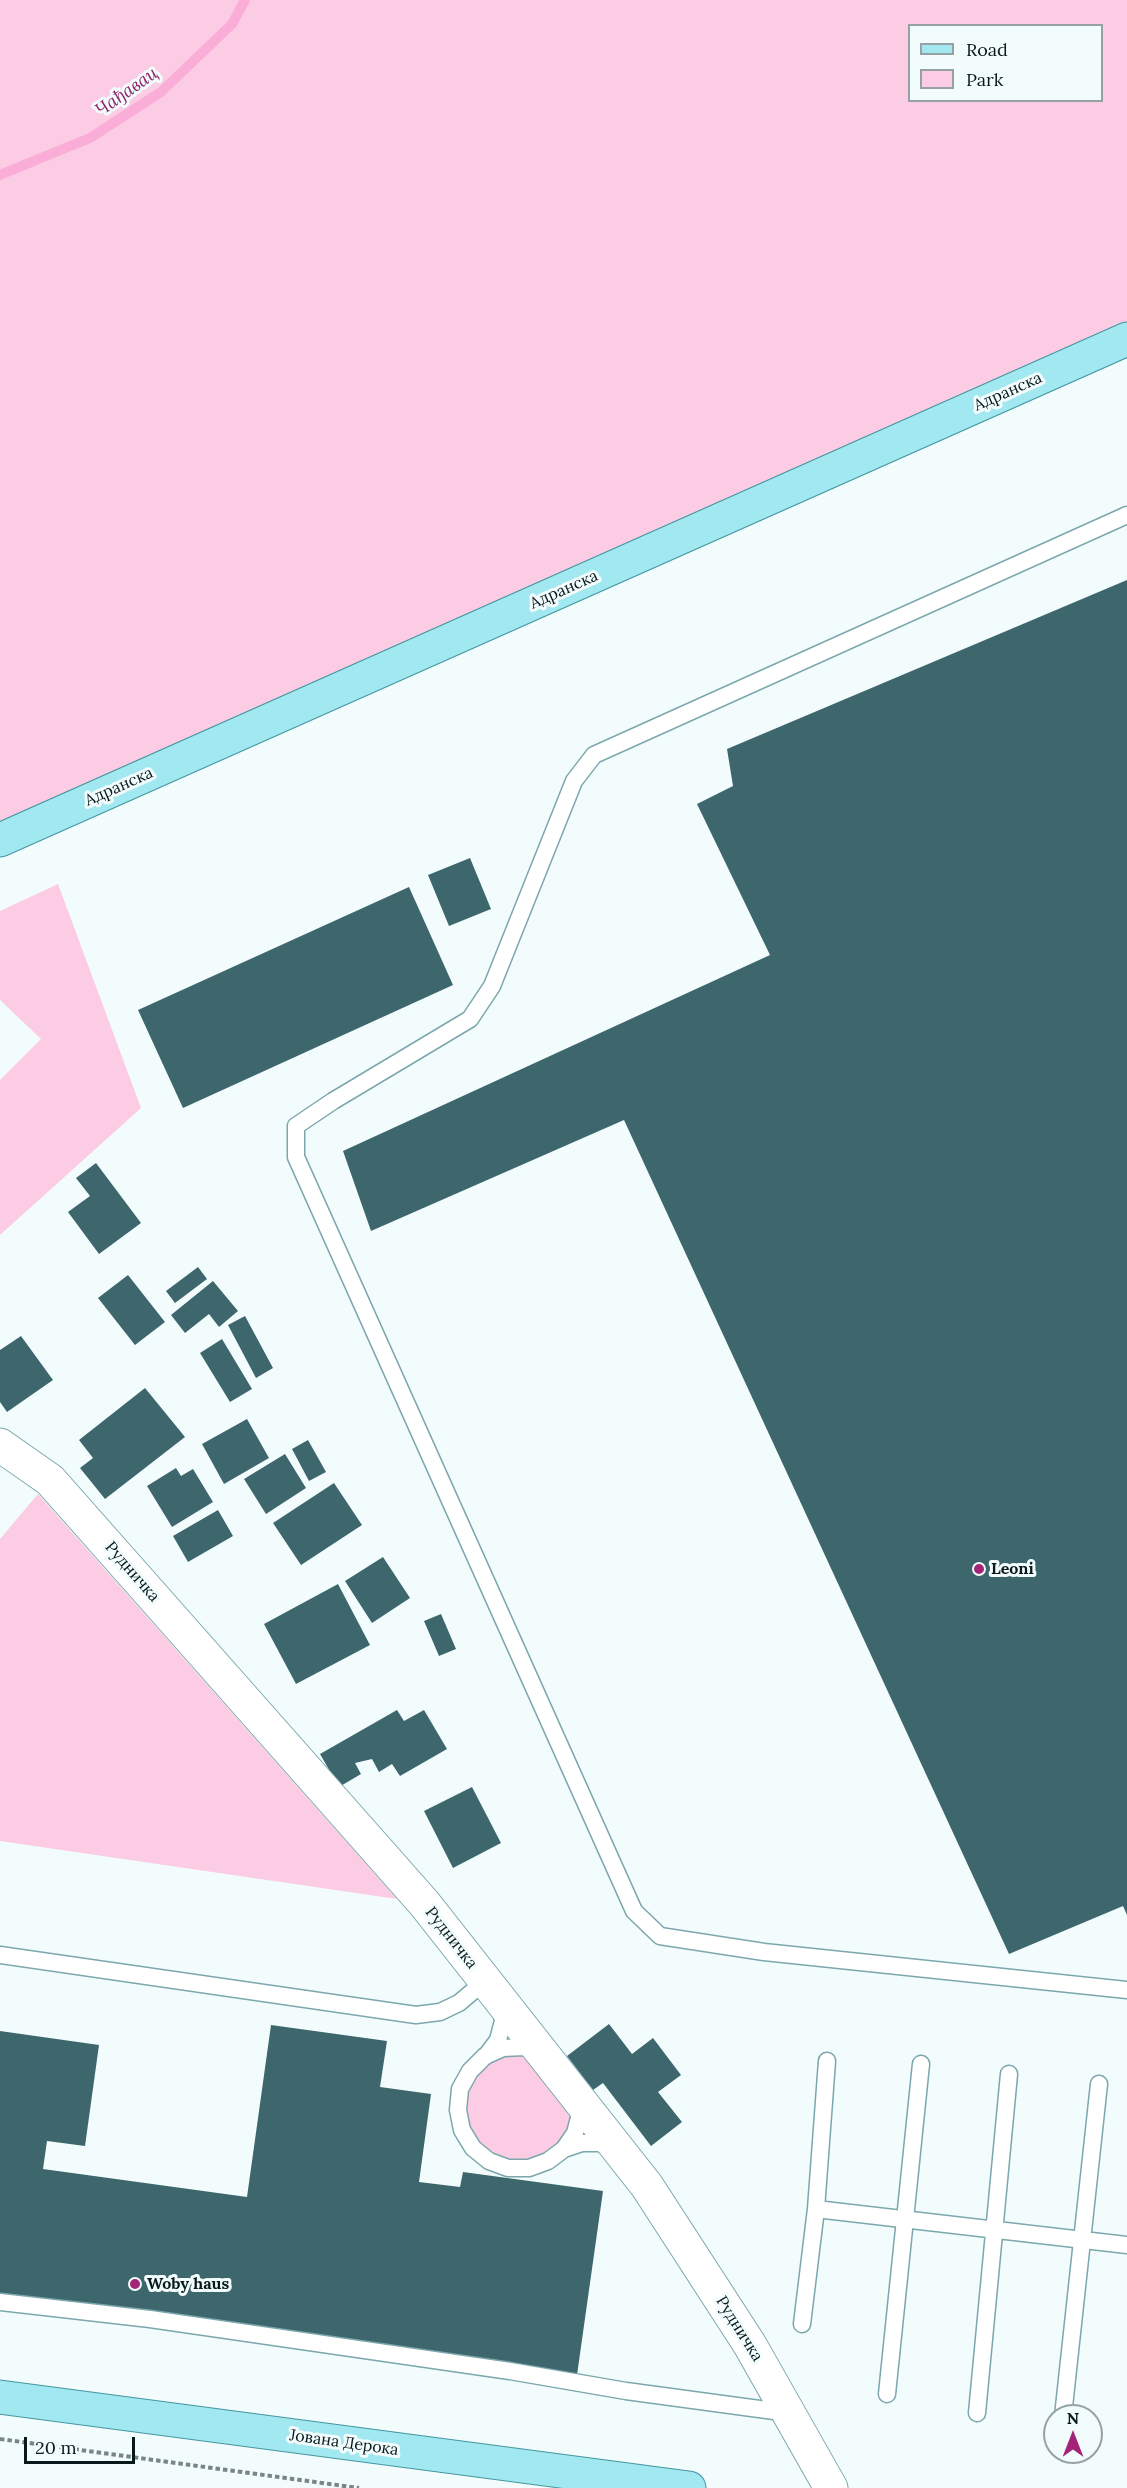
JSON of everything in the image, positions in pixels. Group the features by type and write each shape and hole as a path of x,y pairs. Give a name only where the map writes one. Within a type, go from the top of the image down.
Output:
{"main road":[{"name":"Адранска","path":"0,840 1127,339"},
{"name":"Јована Дерока","path":"0,2397 689,2488"}],"street":[{"name":"Рудничка","path":"0,1445 50,1480 424,1904 492,1989 647,2187 744,2335 831,2488"}],"lane":[{"path":"1127,515 594,755 574,781 492,986 470,1019 333,1101 296,1126 296,1157 634,1911 660,1936 764,1952 1127,1990"},
{"path":"0,1955 416,2015 440,2012 492,1989 503,2021 498,2040 470,2071 460,2089 458,2110 462,2130 473,2148 489,2161 508,2168 530,2168 548,2161 564,2149 582,2143 599,2142 617,2148"},
{"path":"485,2056 503,2048 523,2046 540,2050"},
{"path":"802,2324 816,2209 827,2061"},
{"path":"887,2394 921,2064"},
{"path":"977,2413 1009,2074"},
{"path":"1064,2404 1099,2084"},
{"path":"564,2149 575,2133 580,2114 579,2100"},
{"path":"816,2209 1127,2245"},
{"path":"0,2302 150,2319 789,2413"}],"path":[{"path":"0,2439 359,2488"}],"green space":[{"path":"0,0 1127,0 1127,339 0,835"},
{"path":"58,884 141,1108 0,1235 0,1080 41,1039 0,1000 0,911"},
{"path":"38,1494 397,1899 0,1841 0,1539"},
{"path":"523,2047 579,2100 575,2133 529,2168 473,2148 460,2089 470,2071"}],"building":[{"name":"Leoni","path":"1127,580 1127,1915 1123,1906 1009,1954 624,1120 371,1231 343,1151 770,955 697,804 733,786 727,749"},
{"path":"470,858 491,909 449,926 428,875"},
{"path":"409,887 453,985 183,1108 138,1010"},
{"path":"96,1163 141,1223 99,1254 68,1212 90,1196 76,1178"},
{"path":"198,1267 207,1279 175,1303 166,1291"},
{"path":"128,1275 165,1322 135,1345 98,1298"},
{"path":"213,1281 238,1311 219,1327 209,1314 185,1333 171,1315"},
{"path":"245,1316 273,1368 256,1378 228,1325"},
{"path":"21,1336 53,1380 7,1412 0,1402 0,1350"},
{"path":"222,1339 252,1389 230,1402 200,1353"},
{"path":"145,1388 185,1437 105,1499 80,1468 93,1458 79,1440"},
{"path":"247,1419 269,1458 224,1484 202,1444"},
{"path":"308,1440 326,1472 309,1481 292,1449"},
{"path":"285,1454 306,1488 266,1514 244,1479"},
{"path":"176,1468 181,1476 193,1469 213,1502 172,1527 147,1486"},
{"path":"334,1483 362,1525 301,1565 273,1523"},
{"path":"218,1510 233,1536 188,1562 173,1536"},
{"path":"383,1557 410,1598 372,1623 345,1581"},
{"path":"338,1584 370,1645 296,1684 264,1624"},
{"path":"441,1614 456,1649 439,1656 424,1621"},
{"path":"397,1710 404,1721 424,1710 447,1749 400,1776 392,1764 379,1772 372,1759 355,1763 361,1774 339,1787 320,1754"},
{"path":"472,1787 501,1843 453,1868 424,1811"},
{"path":"609,2024 632,2054 653,2038 681,2075 658,2092 682,2122 651,2146 603,2083 593,2090 567,2056"},
{"path":"271,2025 387,2041 380,2087 431,2094 419,2182 460,2187 463,2172 603,2191 577,2375 0,2296 0,2031 99,2045 85,2146 47,2141 43,2169 247,2197"}],"waterway":[{"name":"Чађавац","path":"0,175 90,138 161,92 232,24 245,0"}],"place":[{"name":"Leoni","path":"979,1569"},
{"name":"Woby haus","path":"135,2284"}]}
